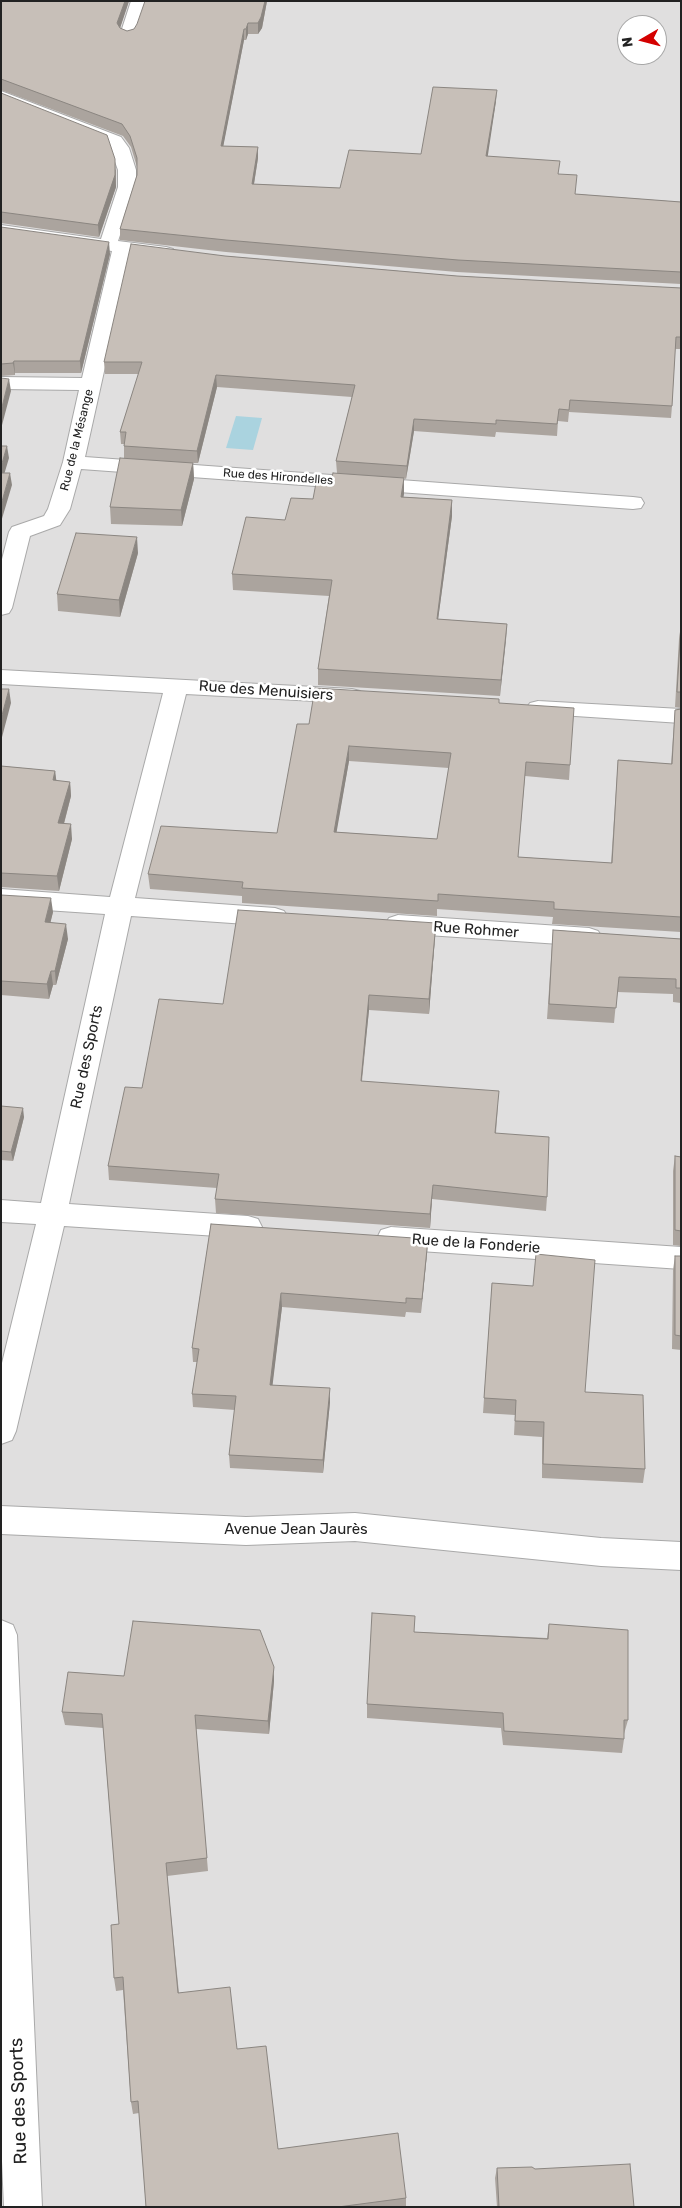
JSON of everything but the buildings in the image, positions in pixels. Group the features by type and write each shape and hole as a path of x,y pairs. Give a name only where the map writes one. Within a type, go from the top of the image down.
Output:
{"street":[{"path":"128,35 138,1"},
{"name":"Rue de la Mésange","path":"1,96 42,114 115,141 120,148 127,170 127,187 114,247 91,384 73,462 59,510 52,520 40,526 11,531 1,608"},
{"path":"1,231 185,256"},
{"path":"1,383 91,384"},
{"name":"Rue des Hirondelles","path":"73,462 633,503"},
{"name":"Rue des Menuisiers","path":"1,677 375,697"},
{"name":"Rue des Sports","path":"1,1431 53,1213 120,906 177,685"},
{"path":"513,706 681,716"},
{"path":"1,898 297,918"},
{"name":"Rue Rohmer","path":"376,923 612,938"},
{"path":"1,1211 272,1229"},
{"name":"Rue de la Fonderie","path":"362,1236 681,1258"},
{"name":"Avenue Jean Jaurès","path":"1,1520 246,1531 355,1528 601,1552 681,1556"},
{"name":"Rue des Sports","path":"1,1635 9,2024 23,2207"}],"shaded area":[{"path":"1,1 681,1 681,2207 1,2207"}],"water":[{"path":"236,416 262,418 253,450 226,448"}]}
